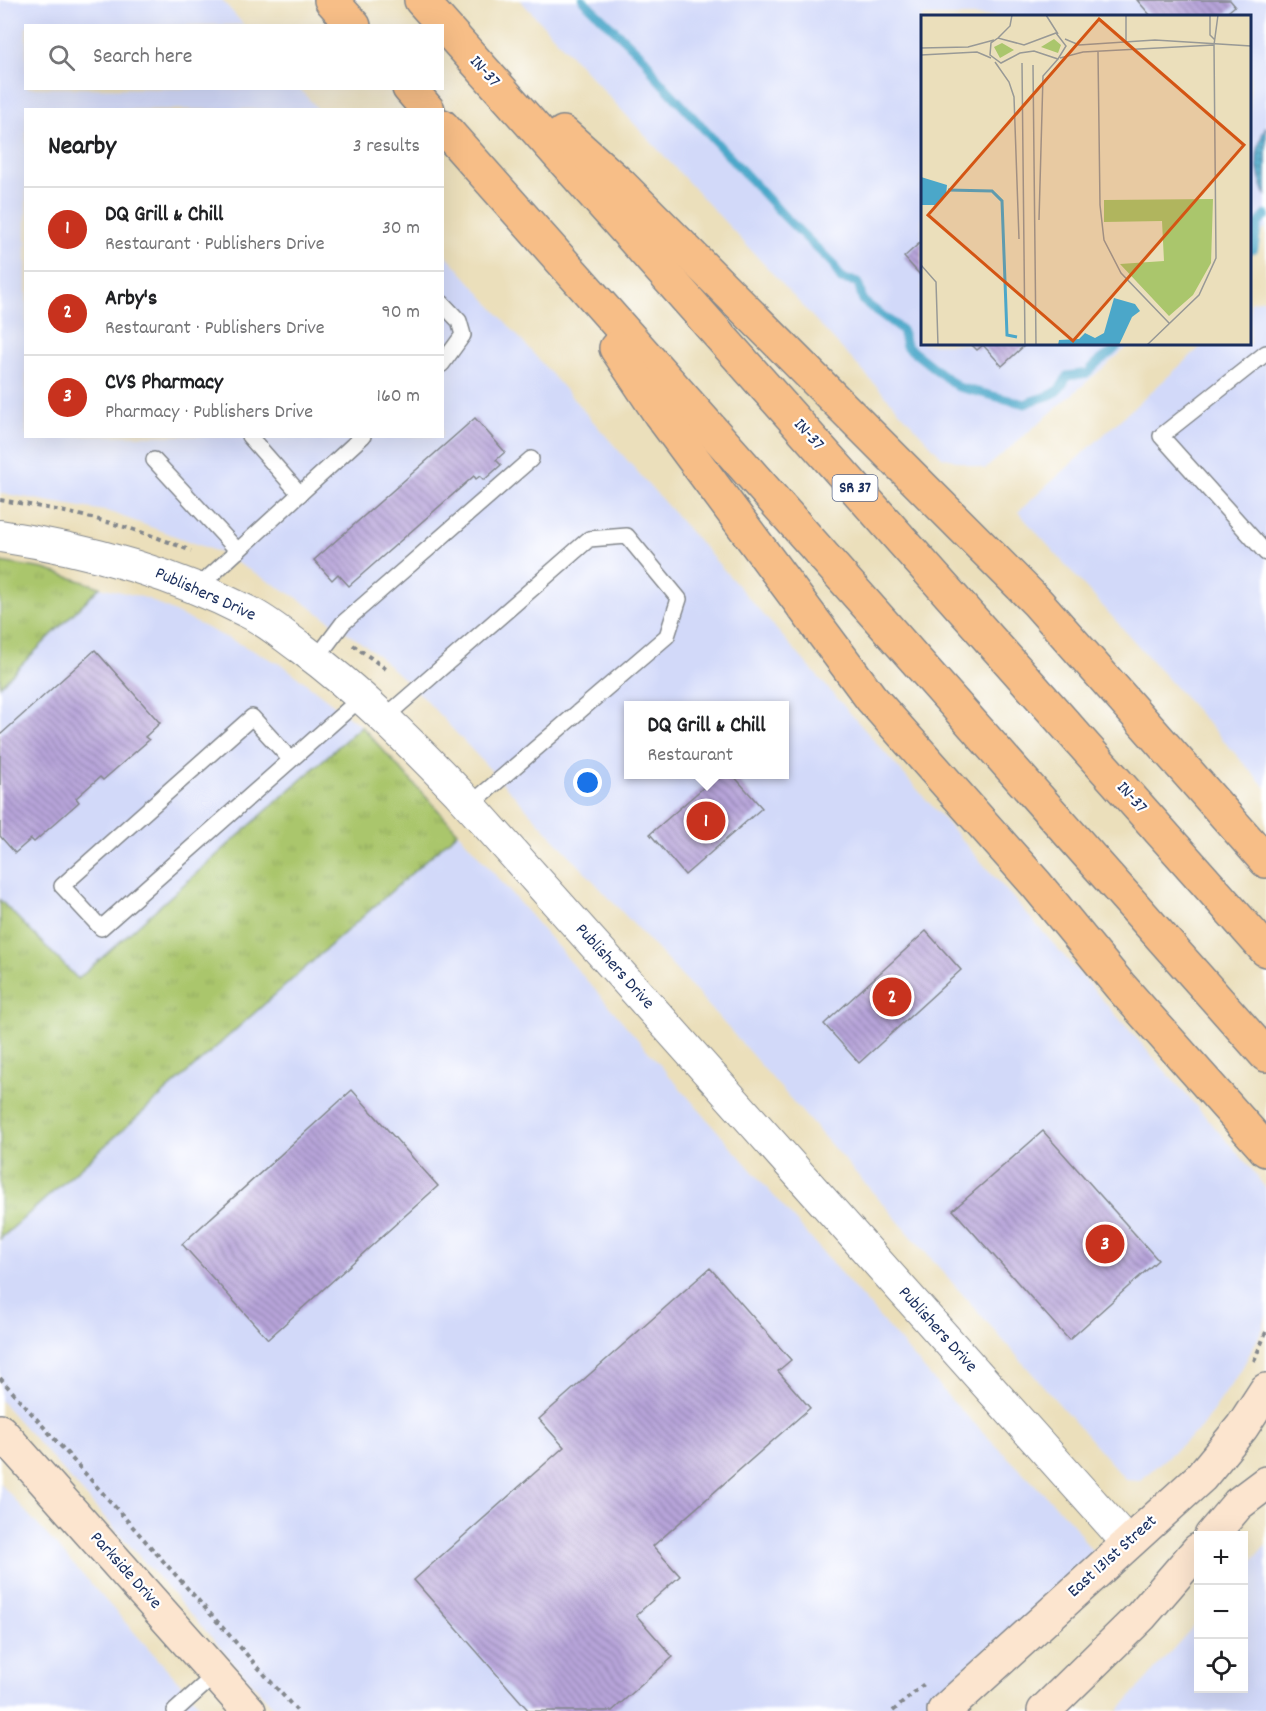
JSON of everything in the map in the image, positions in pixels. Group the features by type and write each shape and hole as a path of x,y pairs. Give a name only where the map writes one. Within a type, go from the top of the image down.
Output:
{"highway":[{"path":"331,0 352,24"},
{"name":"IN-37","path":"421,0 442,24"},
{"path":"444,26 620,184 1037,602 1266,861"},
{"name":"IN-37","path":"444,26 1266,950"},
{"path":"411,90 426,108"},
{"path":"444,128 1266,1055"},
{"path":"544,242 660,414 871,698 1036,884 1120,986 1266,1149"}],"street":[{"name":"Publishers Drive","path":"0,536 60,545 120,560 249,612 316,659 373,707 470,806 1128,1543"},
{"name":"East 131st Street","path":"944,1711 1201,1477 1242,1427 1266,1390"},
{"name":"Parkside Drive","path":"0,1431 249,1711"},
{"path":"1215,1531 1238,1504 1266,1483"},
{"path":"1044,1711 1140,1616 1194,1555"}],"lane":[{"path":"444,305 459,321 463,335 444,360"},
{"path":"1266,353 1161,436 1266,553"},
{"path":"251,438 300,494"},
{"path":"195,590 361,438"},
{"path":"316,659 343,622 531,459"},
{"path":"154,460 238,551"},
{"path":"290,759 252,717 62,886 101,928 290,759 373,707 589,539 627,536 679,599 667,636 470,806"},
{"path":"175,1711 216,1674"}],"path":[{"path":"0,1378 297,1711"}],"shaded area":[{"path":"0,0 222,0 243,24 24,24 24,90 301,90 317,108 24,108 24,438 444,438 444,252 1249,1166 1266,1189 1266,1315 1263,1329 1240,1372 1201,1428 1139,1481 1126,1480 700,996 421,695 373,651 296,597 218,552 110,512 0,493"},
{"path":"520,0 1266,0 1266,228 1251,241 1251,15 921,15 921,345 1130,345 985,469 942,457"},
{"path":"1266,299 1266,788 1018,512 1203,345 1251,345 1251,302"},
{"path":"100,587 146,598 284,666 361,726 78,980 0,900 0,686"},
{"path":"458,832 951,1400 1072,1522 1095,1556 921,1711 277,1711 0,1400 0,1239"},
{"path":"0,1483 205,1711 0,1711"},
{"path":"1266,1545 1266,1711 1118,1711 1194,1626 1194,1693 1248,1693 1248,1566"}],"green space":[{"path":"0,562 44,569 100,587 0,686"},
{"path":"361,726 458,832 0,1239 0,900 78,979"}],"water":[{"path":"1266,126 1266,196 1258,169 1257,153"}],"building":[{"path":"1137,0 1230,0 1235,6 1224,15 1150,15"},
{"path":"921,242 921,276 904,257"},
{"path":"972,345 983,345 977,350"},
{"path":"983,345 1025,345 1002,366"},
{"path":"475,418 505,452 496,460 501,465 484,480 480,476 476,479 474,476 349,586 338,574 332,580 314,560"},
{"path":"95,650 160,723 145,737 149,740 103,780 100,777 76,798 79,802 34,842 31,839 15,853 0,836 0,735"},
{"path":"713,779 736,779 762,808 685,875 650,834"},
{"path":"926,931 961,970 859,1063 824,1024"},
{"path":"352,1090 438,1186 268,1339 182,1244"},
{"path":"1043,1131 1158,1260 1069,1340 953,1210"},
{"path":"710,1268 791,1360 778,1371 810,1408 653,1546 680,1576 636,1615 673,1657 612,1711 529,1711 414,1580 564,1447 539,1419"}],"waterway":[{"path":"583,0 645,59 657,78 783,215 833,264 841,279 858,282 863,301 902,330 906,346 958,387 1025,404 1055,393 1067,376 1088,373 1118,345"},
{"path":"1251,250 1254,249 1258,224 1266,215"}],"place":[{"name":"DQ Grill & Chill","path":"706,821"},
{"name":"Arby's","path":"892,997"},
{"name":"CVS Pharmacy","path":"1105,1244"}]}
